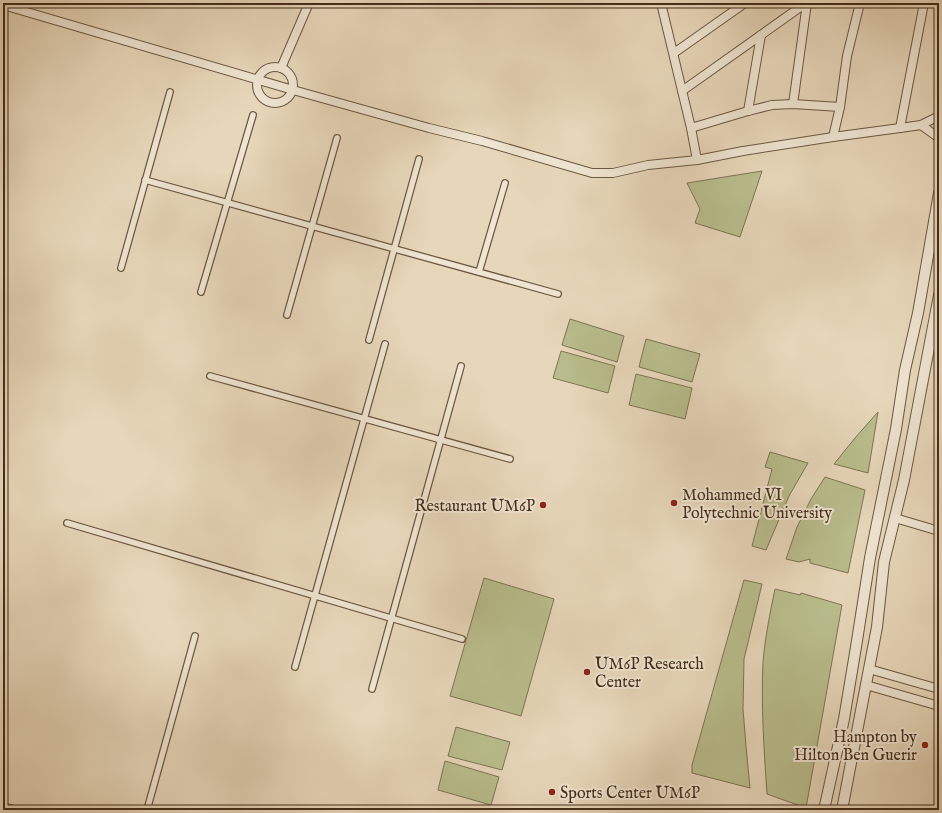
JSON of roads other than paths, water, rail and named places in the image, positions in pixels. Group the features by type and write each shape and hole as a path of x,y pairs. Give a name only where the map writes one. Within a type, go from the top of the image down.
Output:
{"street":[{"path":"281,68 309,3"},
{"path":"661,3 691,128 696,160"},
{"path":"674,53 745,3"},
{"path":"682,91 807,3"},
{"path":"793,104 807,3"},
{"path":"833,137 840,107 846,56 860,3"},
{"path":"900,128 924,3"},
{"path":"3,5 293,90 429,128 482,141 592,173 613,172 648,165 696,160 833,137 921,125 939,116"},
{"path":"748,111 761,35"},
{"path":"269,68 281,68 287,71 291,76 293,90 286,99 281,102 276,103 265,100 258,91 257,85 260,75 264,70 269,68"},
{"path":"121,268 170,92"},
{"path":"691,128 772,105 793,104 840,107"},
{"path":"201,292 253,115"},
{"path":"921,125 939,138"},
{"path":"287,315 337,138"},
{"path":"369,340 419,160"},
{"path":"145,180 558,294"},
{"path":"479,272 505,183"},
{"path":"824,810 844,720 870,558 896,429 905,370 918,313 939,193"},
{"path":"842,810 877,627 884,562 904,480 939,295"},
{"path":"295,667 385,344"},
{"path":"372,689 461,366"},
{"path":"210,376 510,459"},
{"path":"895,518 939,531"},
{"path":"67,523 462,639"},
{"path":"147,810 195,636"},
{"path":"869,669 939,689"},
{"path":"866,685 939,706"},
{"path":"3,807 14,810"}],"place":[{"name":"Mohammed VI Polytechnic University","path":"674,503"},
{"name":"Restaurant UM6P","path":"543,505"},
{"name":"UM6P Research Center","path":"587,672"},
{"name":"Hampton by Hilton Ben Guerir","path":"925,745"},
{"name":"Sports Center UM6P","path":"552,792"}]}
